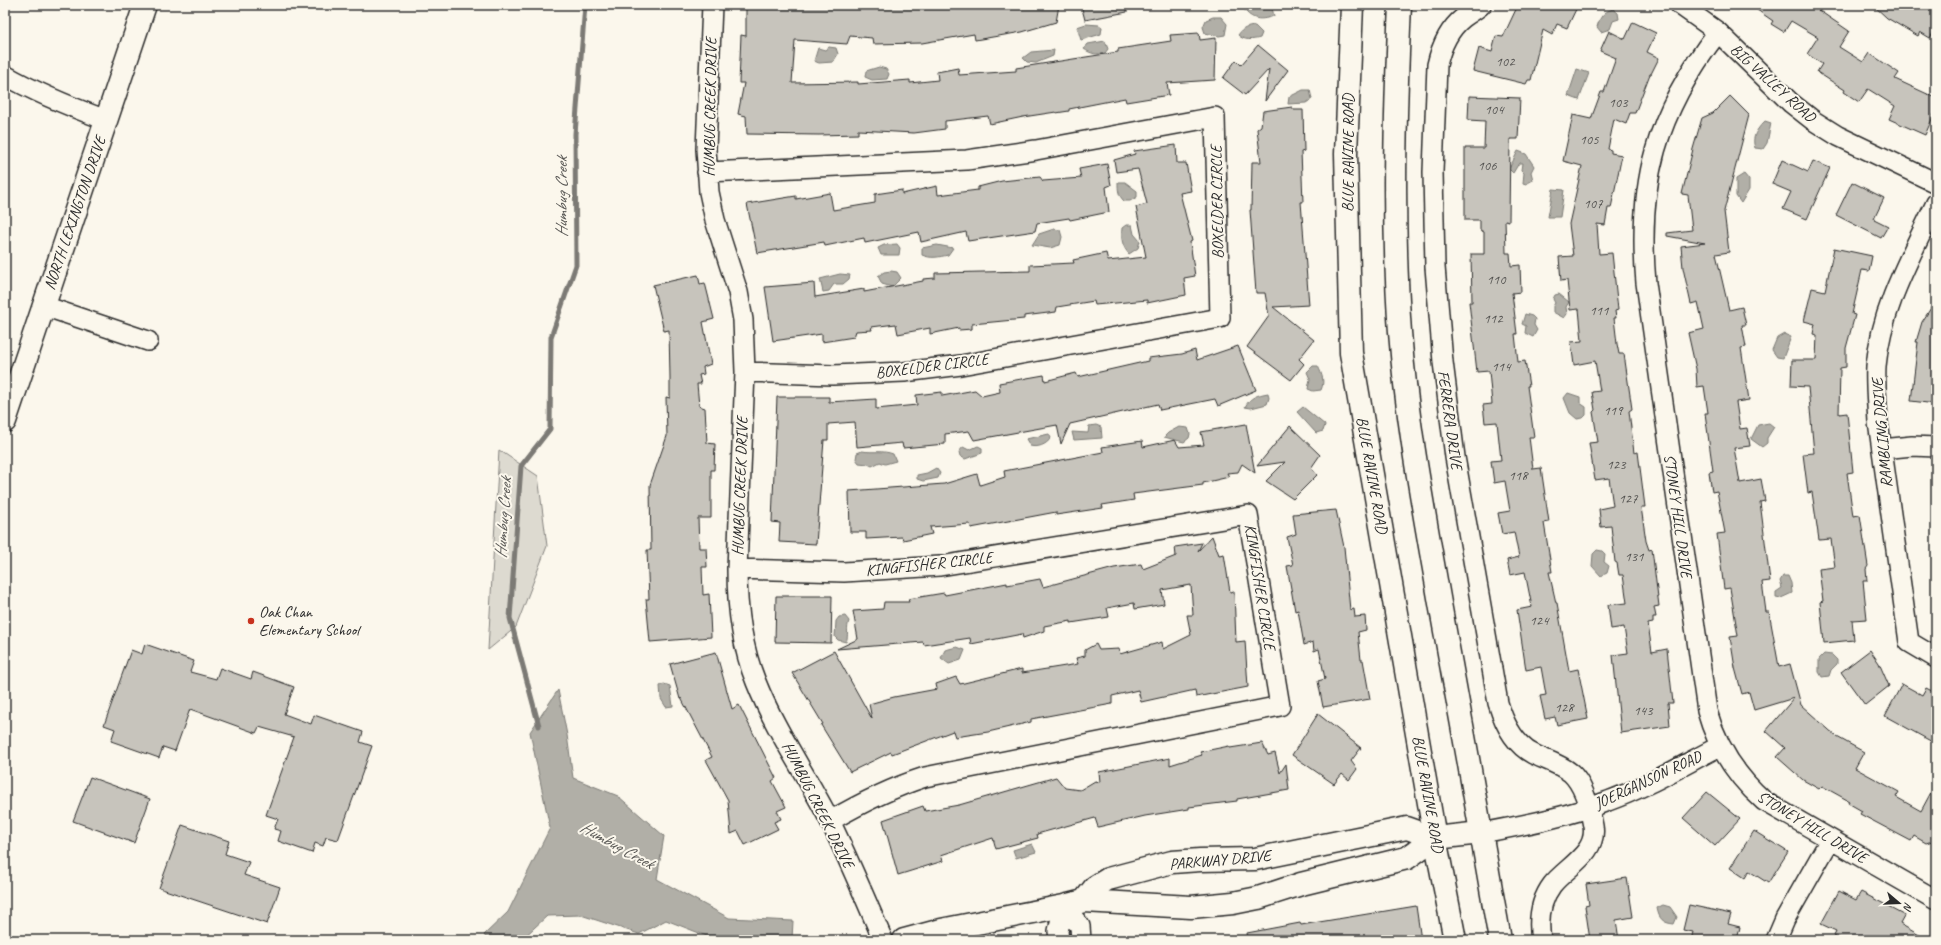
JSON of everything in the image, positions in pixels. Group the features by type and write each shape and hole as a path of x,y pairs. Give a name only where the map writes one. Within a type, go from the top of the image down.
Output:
{"main road":[{"name":"NORTH LEXINGTON DRIVE","path":"5,421 145,5"},
{"name":"BLUE RAVINE ROAD","path":"1352,5 1346,154 1351,353 1435,838 1455,940"},
{"path":"1400,5 1394,147 1395,237 1400,334 1411,431 1423,507 1500,940"},
{"name":"PARKWAY DRIVE","path":"1074,904 1095,887 1108,879 1172,862 1255,859 1408,828 1435,838 1481,832"},
{"name":"PARKWAY DRIVE","path":"904,940 941,930 1074,904 1191,907 1233,903 1258,898 1301,884 1407,858 1435,838"}],"street":[{"name":"HUMBUG CREEK DRIVE","path":"712,5 706,149 707,172 715,220 738,292 743,320 744,372 737,568 737,598 740,626 755,681 830,821 883,940"},
{"name":"FERRERA DRIVE","path":"1481,5 1463,18 1448,36 1441,50 1437,65 1433,172 1435,267 1443,362 1455,457 1498,703 1502,718 1520,743 1532,753 1561,766 1571,773 1580,785 1594,827 1589,847 1582,858 1560,875 1551,886 1544,899 1540,914 1539,928 1541,940"},
{"name":"BIG VALLEY ROAD","path":"1680,5 1718,32 1791,103 1814,121 1838,136 1936,184"},
{"name":"STONEY HILL DRIVE","path":"1718,32 1697,59 1680,88 1666,118 1657,144 1647,183 1643,216 1643,250 1646,283 1703,694 1711,728 1730,763 1751,790 1760,797 1830,840 1936,900"},
{"path":"5,75 66,106 106,120"},
{"name":"BOXELDER CIRCLE","path":"707,172 967,160 1036,150 1215,117 1220,318 961,365 904,372 833,375 744,372"},
{"name":"RAMBLING DRIVE","path":"1936,203 1895,289 1886,314 1876,366 1876,393 1882,449 1909,642 1936,658"},
{"path":"44,306 148,341"},
{"path":"1882,449 1912,446 1936,447"},
{"name":"KINGFISHER CIRCLE","path":"737,568 844,572 940,566 1248,514 1280,706 926,777 895,787 862,802 830,821"},
{"name":"JOERGANSON ROAD","path":"1481,832 1544,821 1588,808 1628,793 1720,746"},
{"path":"1776,940 1785,919 1830,840"},
{"path":"1059,940 1058,931 1074,904"},
{"path":"1074,904 1080,926 1081,940"}],"shaded area":[{"path":"499,450 538,476 547,546 516,627 488,650"}],"water":[{"path":"1246,5 1269,5 1272,8 1274,16 1262,19 1252,17 1245,11"},
{"path":"1613,9 1618,13 1619,19 1613,21 1610,29 1601,32 1597,27 1601,18 1604,13"},
{"path":"1213,17 1221,17 1227,24 1225,35 1219,36 1205,33 1203,27 1206,20"},
{"path":"1086,24 1099,25 1102,27 1101,34 1081,40 1077,27"},
{"path":"1255,26 1262,33 1260,38 1252,40 1240,37 1238,35 1245,28"},
{"path":"1105,41 1108,49 1105,53 1094,54 1084,49 1088,44"},
{"path":"829,47 836,48 838,54 833,62 819,63 814,61 818,48 825,50"},
{"path":"1054,50 1053,56 1036,63 1027,62 1023,58 1031,52"},
{"path":"879,67 886,69 889,74 887,79 872,80 865,77 866,71"},
{"path":"1577,69 1589,73 1579,100 1568,96"},
{"path":"1303,90 1310,90 1312,99 1306,103 1288,104 1289,97"},
{"path":"1765,121 1771,123 1767,143 1763,149 1755,148 1754,137"},
{"path":"1518,151 1526,154 1534,166 1531,172 1533,180 1526,184 1523,183 1524,173 1521,170 1522,163 1519,163 1513,173 1509,169"},
{"path":"1744,174 1749,180 1749,190 1741,203 1736,196 1736,179"},
{"path":"1118,182 1125,182 1137,191 1137,197 1130,201 1124,201 1119,192"},
{"path":"1553,189 1564,190 1560,217 1548,217"},
{"path":"1126,225 1132,225 1134,234 1140,241 1138,248 1129,254 1123,245 1122,239 1122,228"},
{"path":"1054,229 1060,230 1062,237 1060,245 1050,248 1032,245 1039,234"},
{"path":"897,244 900,248 899,255 881,255 878,248 884,245"},
{"path":"937,245 953,248 948,255 932,257 922,255 922,248"},
{"path":"884,272 897,272 901,278 892,287 882,284 878,276"},
{"path":"840,274 850,275 849,279 843,284 834,284 829,291 823,292 820,279"},
{"path":"1559,294 1569,302 1566,307 1567,314 1564,318 1553,312 1553,306 1555,303 1553,299 1555,295"},
{"path":"1525,314 1532,316 1535,319 1534,325 1537,330 1533,337 1525,333 1526,326 1522,324"},
{"path":"1784,334 1791,337 1783,358 1777,357 1772,350 1777,338"},
{"path":"1313,366 1318,366 1322,375 1323,384 1321,390 1313,391 1308,389 1310,379 1307,372"},
{"path":"1268,393 1269,398 1267,404 1251,408 1245,407 1254,397"},
{"path":"1568,393 1580,397 1580,403 1586,407 1586,415 1583,418 1577,419 1570,413 1564,398"},
{"path":"1303,407 1325,425 1323,431 1316,433 1297,412"},
{"path":"1769,423 1774,427 1767,438 1767,443 1762,447 1751,439 1758,425"},
{"path":"1096,425 1101,427 1102,438 1074,440 1072,432 1088,433 1089,426"},
{"path":"1179,427 1188,428 1190,434 1189,438 1184,442 1164,437 1168,433"},
{"path":"1049,434 1051,438 1039,446 1030,446 1026,439"},
{"path":"978,446 982,448 982,453 965,459 960,456 959,452 963,447 969,450"},
{"path":"862,451 893,454 896,461 885,464 880,462 872,466 859,463 856,459 857,453"},
{"path":"936,468 940,473 938,478 923,481 917,479 917,475 927,473"},
{"path":"1597,550 1602,551 1605,554 1604,562 1609,566 1607,573 1601,576 1592,566 1593,554"},
{"path":"1783,576 1788,576 1791,583 1792,593 1781,598 1776,597 1776,592 1782,588 1780,581"},
{"path":"845,616 849,621 846,642 838,640 835,637 836,621 839,617"},
{"path":"957,647 965,650 961,660 949,664 941,658 945,650"},
{"path":"1824,654 1832,655 1837,660 1837,664 1831,670 1829,676 1822,677 1819,672 1819,659"},
{"path":"664,684 670,686 673,706 666,707 661,699 660,686"},
{"path":"558,690 567,735 573,778 618,796 664,836 657,879 729,918 793,921 792,940 717,940 666,920 639,934 581,915 547,916 521,940 488,940 484,935 508,912 550,828 530,732"},
{"path":"1032,844 1036,852 1016,858 1013,850"},
{"path":"1663,905 1670,907 1677,917 1674,924 1667,923 1660,918 1657,908"}],"building":[{"path":"746,5 1059,5 1056,22 1022,32 975,40 974,34 922,43 873,44 872,38 850,36 847,44 795,40 792,83 858,82 858,84 910,80 910,83 938,80 937,72 958,68 959,75 1016,71 1016,68 1118,52 1118,49 1171,41 1170,35 1199,33 1200,40 1216,38 1215,80 1167,83 1169,95 1126,102 1125,98 1069,109 1069,111 1023,117 990,124 988,116 945,121 945,129 914,133 858,130 858,134 747,134 746,116 738,114 744,83 739,83 741,35 746,36"},
{"path":"1081,5 1127,5 1127,12 1085,20"},
{"path":"1518,5 1578,5 1567,28 1557,24 1552,35 1543,30 1531,80 1528,80 1526,84 1473,71 1479,48 1492,52 1496,36 1503,37"},
{"path":"1750,5 1811,5 1849,31 1839,47 1863,62 1869,53 1899,73 1895,79 1936,98 1936,110 1925,135 1889,119 1895,106 1868,89 1859,102 1844,92 1845,90 1817,72 1822,64 1807,54 1818,37 1791,21 1784,32 1771,24 1773,21"},
{"path":"1873,5 1936,5 1936,28 1930,38 1920,32 1918,36 1887,18"},
{"path":"1633,22 1656,33 1647,52 1659,58 1650,74 1635,113 1630,113 1626,124 1614,119 1608,149 1611,150 1611,153 1622,155 1611,208 1608,208 1605,225 1597,224 1599,254 1612,253 1618,310 1615,311 1616,318 1614,318 1617,344 1619,354 1624,354 1632,409 1629,411 1634,453 1638,452 1645,507 1641,507 1646,541 1649,550 1652,549 1659,606 1654,607 1656,617 1653,617 1653,623 1648,624 1652,652 1667,649 1673,703 1668,703 1670,726 1621,733 1613,655 1628,653 1624,627 1611,629 1608,605 1627,603 1623,575 1619,575 1617,563 1615,562 1611,526 1601,527 1599,509 1613,506 1609,478 1595,480 1589,443 1598,442 1593,412 1595,410 1592,392 1600,391 1595,361 1574,365 1571,342 1582,341 1579,309 1570,310 1567,280 1561,281 1559,257 1573,256 1569,224 1582,166 1563,161 1573,115 1591,119 1601,92 1604,92 1616,58 1600,51 1609,31 1625,39"},
{"path":"1258,45 1288,70 1265,101 1269,69 1245,95 1223,78 1236,60 1241,65"},
{"path":"1469,96 1520,98 1518,139 1510,139 1509,221 1505,220 1506,253 1510,253 1511,266 1520,265 1521,292 1512,293 1517,334 1515,334 1518,362 1525,361 1529,386 1527,386 1534,437 1529,437 1533,469 1541,468 1549,522 1544,523 1552,572 1549,572 1557,603 1569,671 1578,669 1588,719 1557,725 1555,717 1545,719 1540,696 1546,695 1541,667 1526,670 1517,610 1532,607 1525,572 1510,575 1507,560 1519,557 1514,532 1502,534 1498,513 1510,511 1505,481 1494,483 1491,461 1501,460 1497,422 1485,423 1483,405 1492,404 1489,371 1477,372 1469,302 1472,302 1471,254 1484,254 1484,232 1480,230 1480,220 1465,220 1465,148 1484,148 1485,121 1468,120"},
{"path":"1730,96 1749,115 1724,211 1729,252 1716,254 1729,310 1742,307 1746,325 1742,325 1746,347 1741,348 1749,400 1736,402 1740,429 1747,428 1750,446 1734,448 1740,483 1761,479 1765,501 1760,502 1770,581 1762,582 1766,612 1769,612 1779,667 1790,664 1801,705 1837,737 1864,752 1855,768 1899,792 1896,797 1921,811 1936,783 1936,840 1926,843 1914,836 1911,841 1860,814 1862,811 1848,803 1849,801 1822,786 1819,789 1803,780 1777,757 1785,748 1766,731 1794,698 1754,710 1749,692 1742,694 1735,668 1730,637 1738,636 1730,588 1724,589 1717,534 1725,533 1717,491 1712,492 1709,472 1713,471 1705,413 1708,413 1704,386 1697,387 1696,369 1688,333 1704,329 1698,302 1691,304 1683,268 1681,246 1705,243 1667,236 1667,233 1692,230 1688,195 1682,194 1693,149 1702,118 1713,113"},
{"path":"1292,107 1294,110 1303,110 1304,151 1301,152 1303,202 1301,202 1309,305 1273,307 1314,340 1299,359 1304,364 1291,380 1247,347 1269,316 1265,293 1256,293 1250,210 1252,162 1261,162 1257,129 1261,126 1263,111"},
{"path":"1176,145 1177,163 1186,163 1191,191 1180,193 1192,241 1190,242 1195,276 1184,278 1186,295 1147,303 1147,300 1095,305 1094,301 1057,307 1056,312 1024,316 1024,319 972,324 972,329 959,330 959,328 930,334 930,328 898,334 896,324 871,327 872,330 856,331 854,337 822,342 822,334 773,341 765,287 814,283 815,297 864,289 864,292 923,281 923,279 935,278 935,273 1030,271 1030,265 1074,263 1073,260 1106,253 1108,261 1146,257 1136,207 1147,204 1138,169 1116,172 1114,160 1135,154 1134,151"},
{"path":"1782,160 1808,172 1813,161 1830,168 1807,219 1783,209 1791,192 1772,184"},
{"path":"1107,164 1111,185 1106,187 1109,212 1070,220 1069,218 1037,223 1035,231 968,241 966,232 921,242 919,232 865,243 864,238 825,246 824,242 757,253 747,204 796,196 796,199 830,193 833,210 875,203 875,194 902,190 902,194 937,186 938,195 978,190 978,187 1002,181 1040,177 1043,181 1081,178 1079,169"},
{"path":"1852,182 1884,198 1874,219 1888,226 1881,238 1836,215"},
{"path":"1834,248 1872,256 1869,271 1862,270 1852,314 1855,315 1846,348 1846,367 1840,368 1839,414 1847,413 1853,472 1847,473 1853,516 1860,515 1868,566 1866,569 1867,581 1863,581 1867,619 1852,620 1854,640 1824,643 1820,602 1823,601 1819,569 1835,567 1831,539 1819,540 1812,492 1808,493 1803,454 1814,453 1808,387 1791,386 1792,360 1816,360 1817,335 1813,334 1815,324 1804,321 1812,288 1825,291"},
{"path":"698,275 700,284 705,283 714,319 703,322 711,364 703,367 704,374 699,375 701,384 697,384 699,406 705,408 707,443 715,444 714,470 711,470 711,518 698,518 699,548 706,548 707,567 702,567 703,595 709,594 711,637 650,642 646,599 649,599 647,550 651,550 650,485 667,436 666,397 670,398 669,330 664,331 653,285"},
{"path":"1936,300 1936,404 1911,401 1918,342 1916,342 1922,322"},
{"path":"1238,346 1256,390 1218,406 1215,399 1160,410 1158,404 1070,424 1061,444 1057,425 974,440 969,431 945,434 945,444 903,448 902,443 857,447 855,422 828,424 828,440 824,440 816,544 779,542 780,523 772,522 777,397 829,397 829,402 876,399 876,409 917,405 916,395 942,392 942,396 975,390 982,396 1000,392 999,383 1044,375 1045,381 1076,373 1078,377 1148,361 1148,358 1182,354 1195,350 1197,360"},
{"path":"1246,424 1255,473 1242,464 1238,472 1227,473 1229,477 1203,483 1203,485 1133,494 1134,500 1102,505 1103,508 1056,515 1056,512 971,528 970,524 930,527 932,534 903,540 902,537 866,539 866,532 850,532 849,491 944,484 977,474 980,485 1005,477 1004,471 1103,452 1102,447 1142,441 1143,447 1175,440 1179,447 1204,445 1201,432"},
{"path":"1290,426 1320,455 1311,468 1317,475 1293,499 1266,481 1285,462 1257,466"},
{"path":"1336,510 1344,547 1350,610 1354,609 1355,617 1365,616 1366,630 1358,632 1361,660 1363,660 1370,699 1323,707 1318,681 1325,679 1319,649 1314,651 1313,642 1304,645 1298,610 1295,611 1287,566 1293,565 1287,537 1296,534 1293,514"},
{"path":"1212,536 1219,555 1224,554 1230,592 1234,591 1236,642 1245,641 1248,687 1196,697 1195,690 1141,702 1138,690 1112,696 1112,704 1031,719 1031,722 988,732 955,737 953,731 892,754 891,752 850,772 821,725 823,724 792,673 834,651 872,719 869,704 894,697 937,689 936,684 956,677 960,684 1022,669 1022,673 1078,664 1076,658 1085,656 1085,650 1096,644 1099,650 1119,649 1120,654 1162,642 1163,649 1191,635 1187,615 1193,615 1191,585 1162,590 1164,604 1135,609 1134,603 1107,608 1109,617 1071,623 1071,621 1044,626 1044,631 1023,638 1022,634 971,644 970,638 924,645 923,642 837,649 858,639 853,611 883,609 884,602 909,602 908,599 944,593 945,595 1007,583 1007,585 1040,579 1043,587 1114,568 1141,564 1143,569 1176,556 1175,547 1202,543 1198,551"},
{"path":"776,596 832,596 831,643 775,642"},
{"path":"145,644 194,661 190,672 216,679 220,668 251,679 253,672 294,687 284,714 311,724 314,715 363,732 360,742 372,746 338,840 326,837 323,846 315,843 312,853 278,841 281,831 274,829 278,819 266,815 294,737 259,727 256,733 190,709 175,751 163,747 159,758 111,741 115,729 104,725 131,650 142,654"},
{"path":"1870,650 1879,663 1889,686 1865,705 1841,672"},
{"path":"716,652 732,709 739,705 776,778 772,781 786,807 777,811 781,819 774,822 778,829 745,845 738,831 731,834 728,800 706,760 712,757 681,698 680,699 670,664"},
{"path":"1902,684 1922,695 1926,688 1936,693 1936,744 1885,716"},
{"path":"1318,714 1361,748 1351,761 1357,769 1349,780 1342,774 1334,784 1292,755"},
{"path":"1262,743 1268,755 1275,753 1280,773 1286,764 1289,790 1237,799 1237,801 1189,807 1189,809 1145,816 1098,827 1095,818 1037,834 1038,838 996,849 993,838 941,855 943,861 898,875 883,820 923,806 925,811 959,805 1056,777 1065,788 1080,790 1095,781 1100,782 1099,772 1170,758 1170,765 1202,755 1200,752 1229,746 1230,748"},
{"path":"90,777 150,799 134,843 73,821"},
{"path":"1707,792 1740,819 1715,846 1683,818"},
{"path":"182,825 229,841 225,854 249,862 244,875 280,887 267,924 159,888"},
{"path":"1754,831 1788,852 1768,883 1749,871 1745,878 1730,868"},
{"path":"1627,878 1633,917 1616,920 1619,940 1590,940 1585,906 1589,905 1586,884"},
{"path":"1839,891 1856,900 1861,892 1905,915 1900,924 1928,940 1843,940 1834,935 1836,931 1821,924"},
{"path":"1689,905 1731,914 1728,924 1740,927 1737,940 1691,940 1693,932 1683,930"},
{"path":"1416,906 1421,940 1248,940 1247,933 1300,923 1301,925"}],"waterway":[{"name":"Humbug Creek","path":"539,726 510,618 521,466 550,429 551,337 576,265 575,134 585,5"}],"place":[{"name":"Oak Chan Elementary School","path":"251,621"}]}
